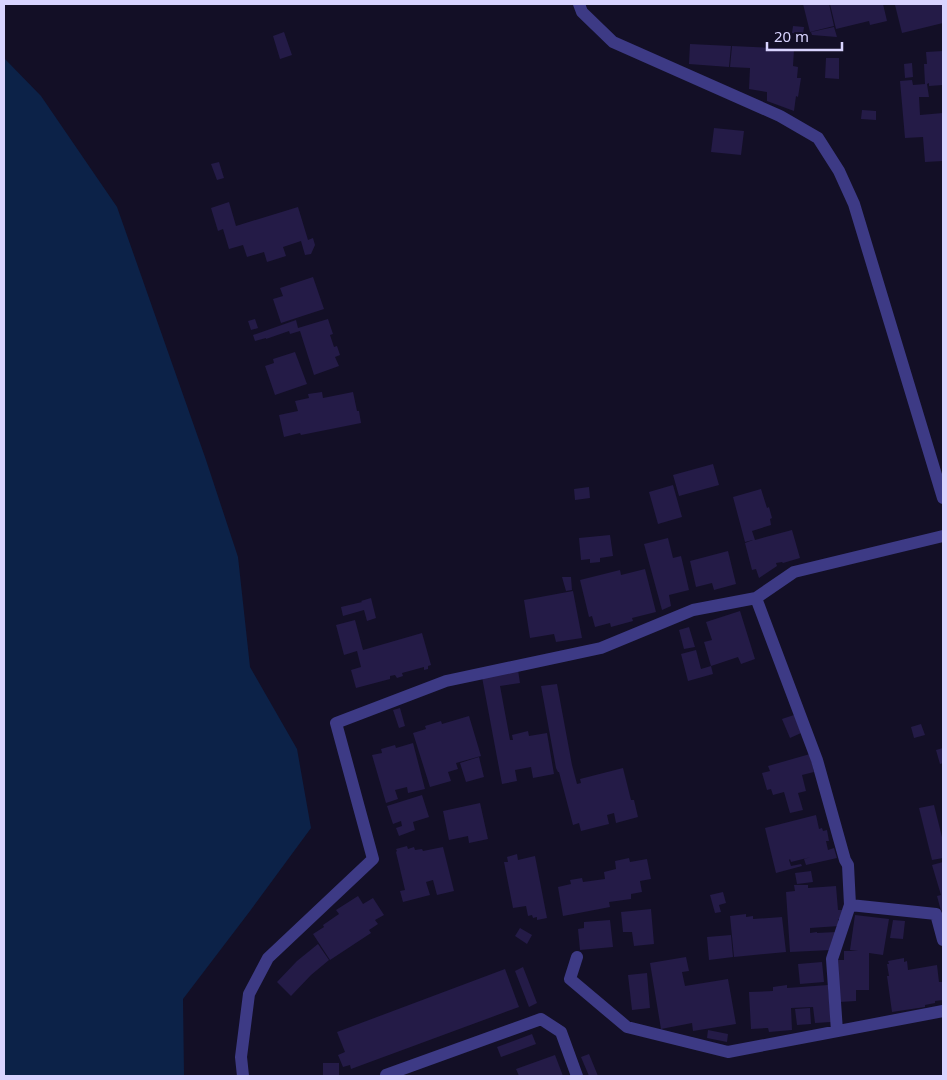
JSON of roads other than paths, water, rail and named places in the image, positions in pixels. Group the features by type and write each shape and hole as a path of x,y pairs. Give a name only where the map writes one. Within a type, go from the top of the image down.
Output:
{"street":[{"path":"579,4 582,12 613,42 780,116 818,138 839,171 854,204 943,498"},
{"path":"243,1076 241,1057 249,994 268,958 372,859 336,723 446,680 601,648 692,610 756,598 794,572 943,536"},
{"path":"756,598 817,760 848,866 850,905 832,959 837,1031"},
{"path":"850,905 936,914 943,940"},
{"path":"577,957 570,979 627,1027 728,1052 943,1011"},
{"path":"387,1076 541,1019 560,1032 577,1076"}],"water":[{"path":"4,58 41,96 117,207 238,557 250,667 297,749 311,828 183,999 184,1076 4,1076"}]}
